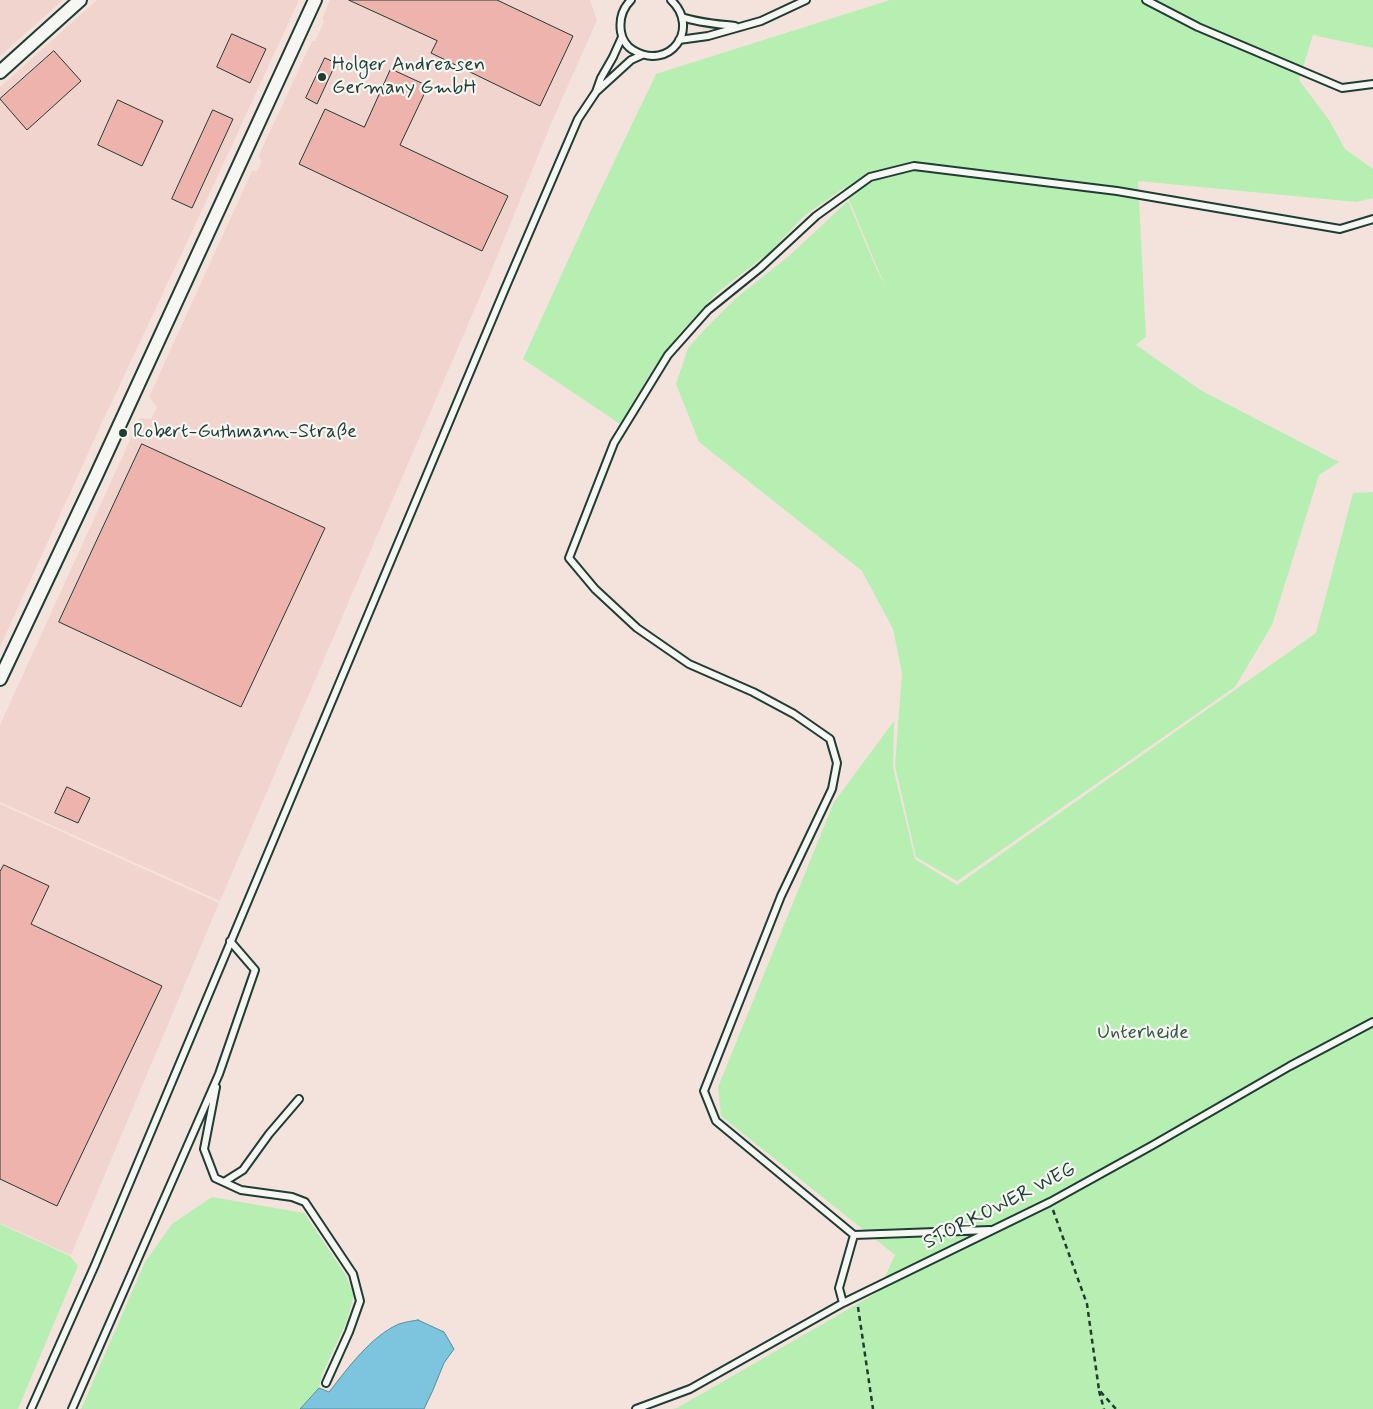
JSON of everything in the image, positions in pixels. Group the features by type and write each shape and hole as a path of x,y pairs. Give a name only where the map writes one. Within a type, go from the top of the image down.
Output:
{"street":[{"path":"0,72 80,0"},
{"path":"0,679 96,476 315,0"}],"lane":[{"path":"629,1 619,21 622,37 629,48 642,55 652,57 672,49 680,40 683,29 682,17 677,5 671,0"},
{"path":"680,40 708,36 761,21 806,0"},
{"path":"1146,0 1198,27 1342,88 1373,84"},
{"path":"682,17 712,24 741,26"},
{"path":"596,92 622,37"},
{"path":"31,1409 95,1265 578,119 596,92 631,60 642,55"},
{"path":"994,1230 854,1235 716,1122 704,1091 780,896 832,789 838,763 830,739 794,714 753,692 689,664 637,628 595,590 569,558 614,443 668,355 708,310 760,268 816,216 870,177 914,166 1117,191 1340,229 1373,219"},
{"path":"72,1409 219,1074 255,970 230,941"},
{"name":"STORKOWER WEG","path":"636,1409 690,1389 856,1296 1050,1202 1290,1066 1373,1022"},
{"path":"219,1074 204,1148 216,1178 240,1190 292,1197 305,1202 353,1274 360,1301 349,1332 326,1383"},
{"path":"224,1182 243,1170 269,1134 299,1099"},
{"path":"843,1303 839,1288 854,1235"}],"path":[{"path":"1050,1202 1087,1304 1098,1390 1104,1409"},
{"path":"856,1296 874,1409"},
{"path":"1098,1390 1116,1409"}],"shaded area":[{"path":"0,0 63,0 0,56"},
{"path":"97,0 299,0 100,427 0,647 0,87"},
{"path":"330,0 590,0 597,20 220,901 0,802 0,725 140,418 151,419 157,407 149,397 252,171 257,171 262,161 259,155 312,41 315,41 324,22 322,19"},
{"path":"0,804 219,903 71,1255 0,1223"}],"green space":[{"path":"890,0 1373,0 1373,48 1313,35 1299,80 1329,120 1345,149 1373,169 1373,198 1356,202 1138,181 1146,337 1136,345 1202,391 1339,462 1319,475 1272,625 1235,687 957,881 916,857 895,766 902,673 893,629 862,571 699,442 676,384 688,348 707,327 735,299 790,255 848,201 885,286 844,188 804,216 770,252 717,293 679,334 654,367 620,424 523,359 656,74"},
{"name":"Unterheide","path":"1373,492 1373,1409 672,1409 677,1408 878,1292 895,1255 721,1116 718,1087 834,802 894,721 893,767 915,859 957,885 1316,633 1353,493"},
{"path":"212,1197 304,1213 345,1274 354,1295 346,1323 322,1374 319,1388 300,1409 81,1409 145,1262 172,1224"},
{"path":"0,1224 70,1256 78,1266 18,1409 0,1409"}],"water":[{"path":"418,1320 444,1332 454,1349 444,1363 424,1409 300,1409 319,1388 329,1392 379,1336 399,1324"}],"building":[{"path":"349,0 497,0 573,36 540,106 431,53 437,41"},
{"path":"232,34 266,49 250,83 217,67"},
{"path":"54,51 81,81 27,130 0,99"},
{"path":"325,58 336,63 317,104 306,98"},
{"path":"391,69 428,86 400,145 508,196 482,251 299,164 325,109 364,127"},
{"path":"118,100 163,121 142,166 98,145"},
{"path":"213,110 233,119 192,208 172,199"},
{"path":"142,444 325,528 241,707 59,622"},
{"path":"67,787 90,798 78,823 55,813"},
{"path":"4,865 49,886 31,924 162,986 57,1206 0,1179 0,872"}],"place":[{"name":"Holger Andreasen Germany GmbH","path":"322,77"},
{"name":"Robert-Guthmann-Straße","path":"123,433"}]}
